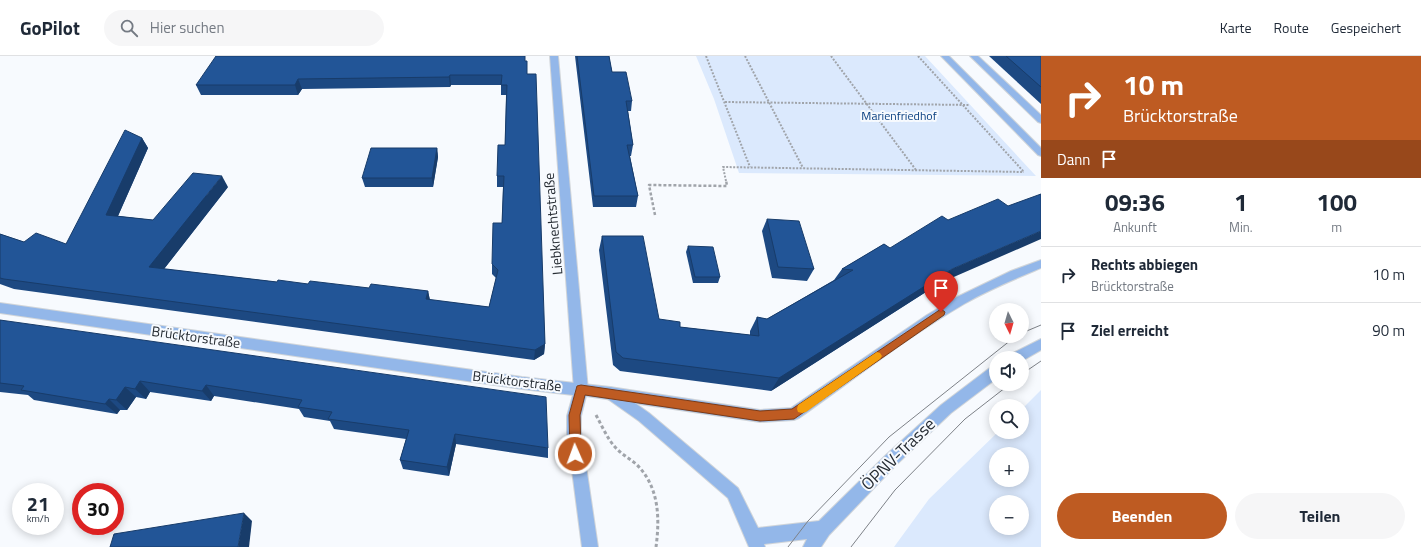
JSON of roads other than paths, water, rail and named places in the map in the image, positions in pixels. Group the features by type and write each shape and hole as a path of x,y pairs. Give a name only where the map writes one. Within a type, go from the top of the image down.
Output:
{"street":[{"name":"Liebknechtstraße","path":"554,56 581,390"},
{"path":"945,56 1041,153"},
{"path":"974,56 1041,120"},
{"name":"Brücktorstraße","path":"0,308 262,346 610,393 760,416 794,414 930,318 961,300 1015,274 1041,264"},
{"path":"1028,351 1041,344"},
{"name":"ÖPNV-Trasse","path":"811,547 823,529 890,460 946,409 989,376"},
{"path":"581,390 574,415 575,454 588,523 590,547"},
{"path":"610,393 644,417 733,493 755,542 823,529"}],"tram line":[{"path":"1029,330 1041,325"},
{"path":"788,547 808,521 889,437 1007,343"},
{"path":"1029,369 1041,361"},
{"path":"851,547 895,490 965,419 1001,391"}],"park label":[{"name":"Marienfriedhof","path":"899,116"}]}
